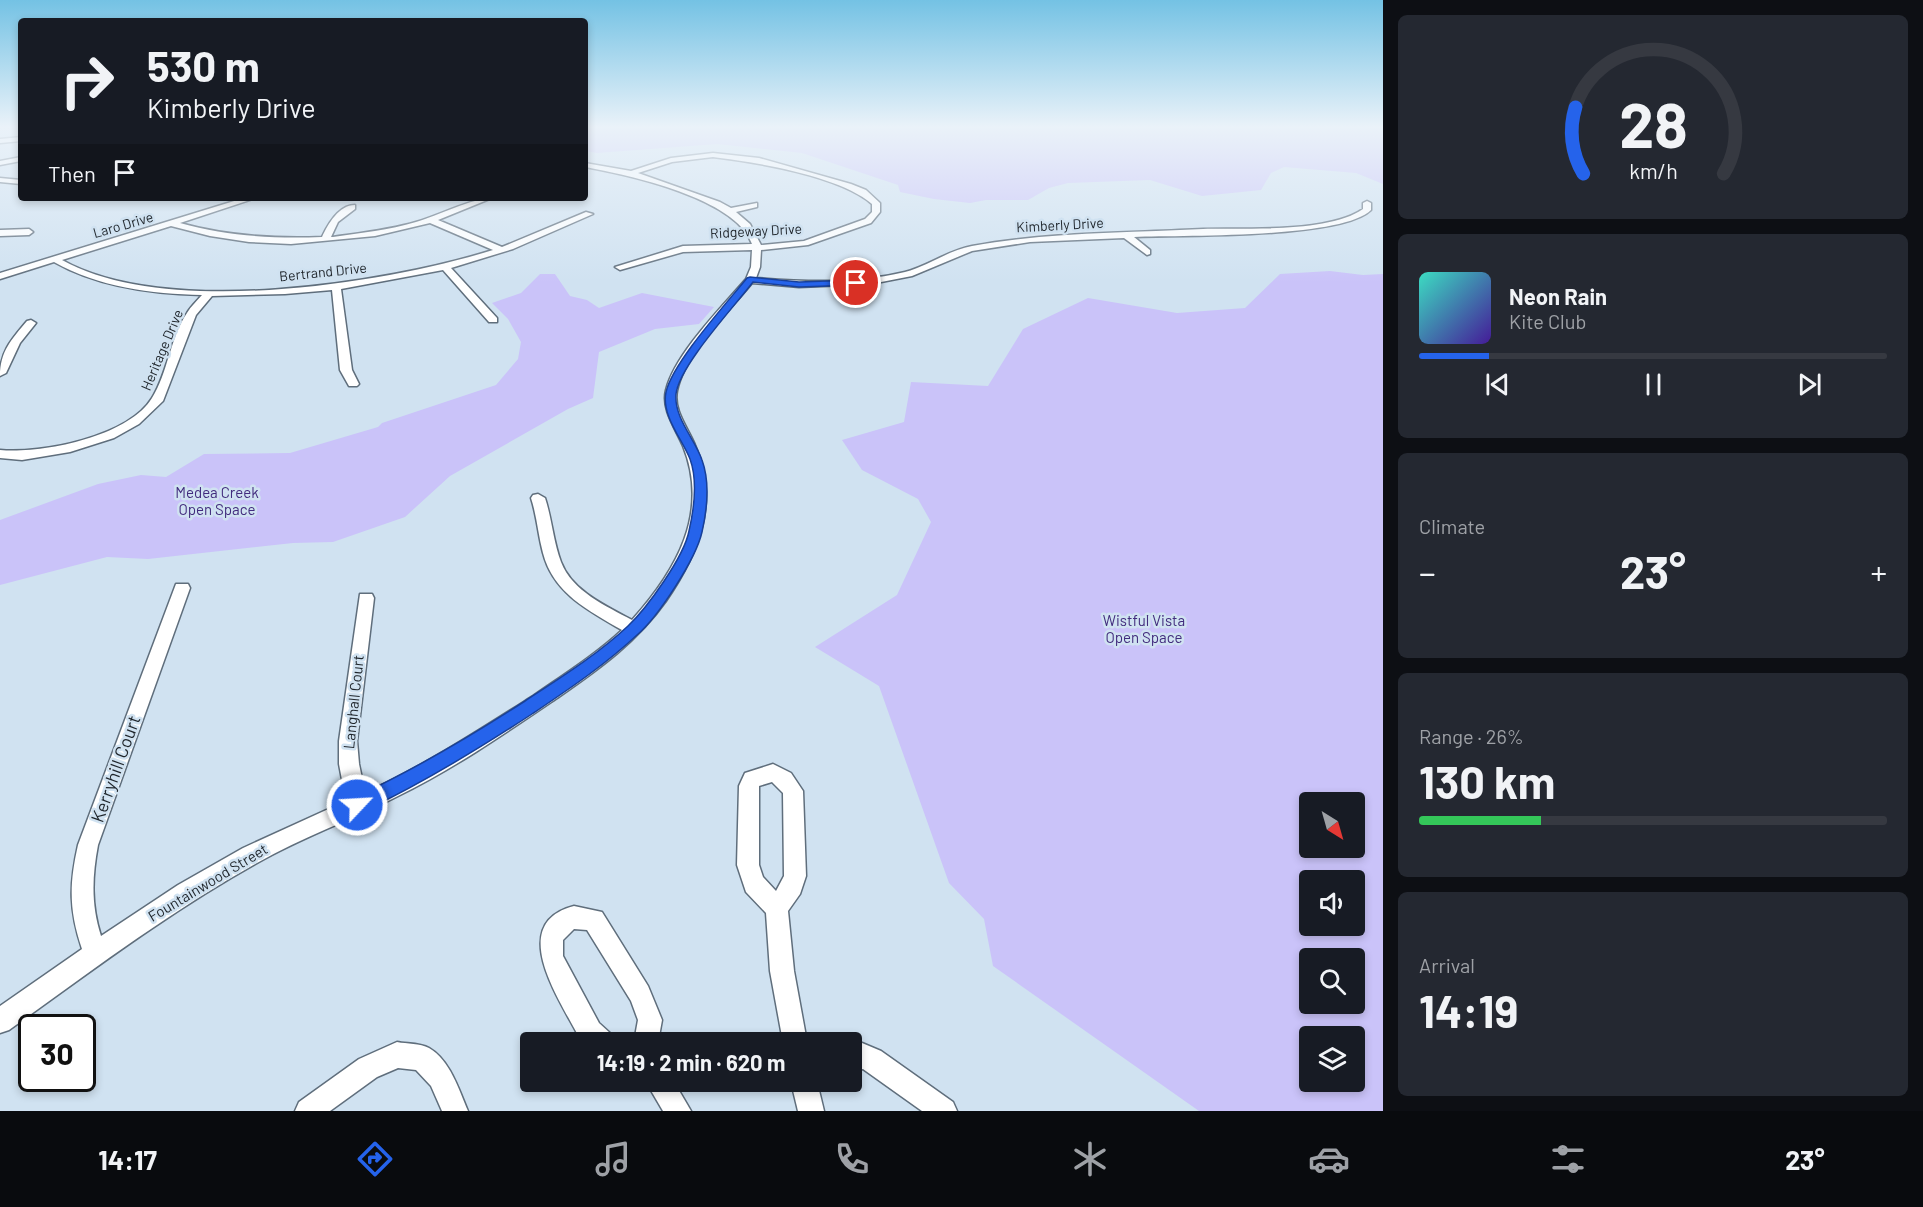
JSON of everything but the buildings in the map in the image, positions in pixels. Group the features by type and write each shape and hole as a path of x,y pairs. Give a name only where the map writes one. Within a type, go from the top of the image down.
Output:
{"street":[{"path":"649,179 703,198 730,211 748,226 758,247"},
{"name":"Ridgeway Drive","path":"620,267 683,249 805,243 857,226 868,221 876,212 876,203 863,192 822,179"},
{"path":"0,180 18,182"},
{"path":"0,187 10,182"},
{"name":"Laro Drive","path":"0,276 243,201"},
{"path":"174,224 196,232 228,237 285,240 326,238 361,235 431,220 482,201"},
{"name":"Kimberly Drive","path":"750,280 799,284 871,281 909,274 961,252 995,243 1030,238 1303,228 1342,223 1367,210 1367,204"},
{"path":"730,211 754,206"},
{"path":"326,238 334,221 352,207"},
{"name":"Bertrand Drive","path":"54,259 86,275 145,287 209,293 336,286 446,267 501,250 589,214"},
{"path":"431,220 501,250"},
{"path":"0,233 29,232"},
{"path":"1126,235 1147,252"},
{"name":"Fountainwood Street","path":"0,1020 182,895 252,854 406,783 458,754 581,673 634,629 681,567 696,533 701,484 696,460 673,413 671,394 677,373 750,280 757,266 758,247"},
{"path":"446,267 493,320"},
{"path":"336,286 345,370 353,384"},
{"name":"Heritage Drive","path":"0,454 22,456 70,448 110,435 135,421 157,401 191,314 209,293"},
{"path":"0,373 15,342 31,323"},
{"path":"538,498 545,516 552,560 558,574 577,594 634,629"},
{"name":"Kerryhill Court","path":"96,955 80,900 80,879 88,845 182,588"},
{"name":"Langhall Court","path":"357,805 348,741 366,598"},
{"path":"777,908 754,884 748,865 749,786 752,779 773,773 784,779 793,791 794,802 795,876 792,886 777,908 782,971 793,1032"},
{"path":"590,1032 552,958 551,936 563,921 577,916 594,920 640,994 650,1020 648,1032"},
{"path":"308,1111 368,1068 397,1055 422,1058 440,1077 455,1111"},
{"path":"862,1056 872,1060 944,1111"},
{"path":"666,1092 678,1111"}],"green space":[{"path":"880,179 1268,179 1261,190 1202,196 1150,180 1068,183 1049,188 1028,200 986,200 970,203 900,192 898,185"},
{"path":"1370,179 1383,179 1383,184"},
{"name":"Wistful Vista Open Space","path":"1330,271 1363,275 1383,274 1383,1111 1199,1111 993,966 984,919 949,883 879,686 815,647 897,595 931,522 918,499 862,470 842,440 904,422 911,382 988,386 1023,329 1088,298 1177,313 1245,308 1280,274"},
{"name":"Medea Creek Open Space","path":"540,274 555,274 570,296 587,300 599,308 642,293 714,307 699,324 655,329 599,352 593,398 568,409 450,476 405,517 333,542 293,543 148,559 107,557 0,585 0,520 98,484 141,475 166,477 204,454 290,453 378,427 382,423 496,385 518,359 521,342 508,319 492,303 521,293"}],"route":[{"path":"357,805 406,783 458,754 581,673 634,629 656,603 681,567 696,533 700,503 701,484 696,460 673,413 671,394 677,373 750,280 799,284 856,283"}]}
